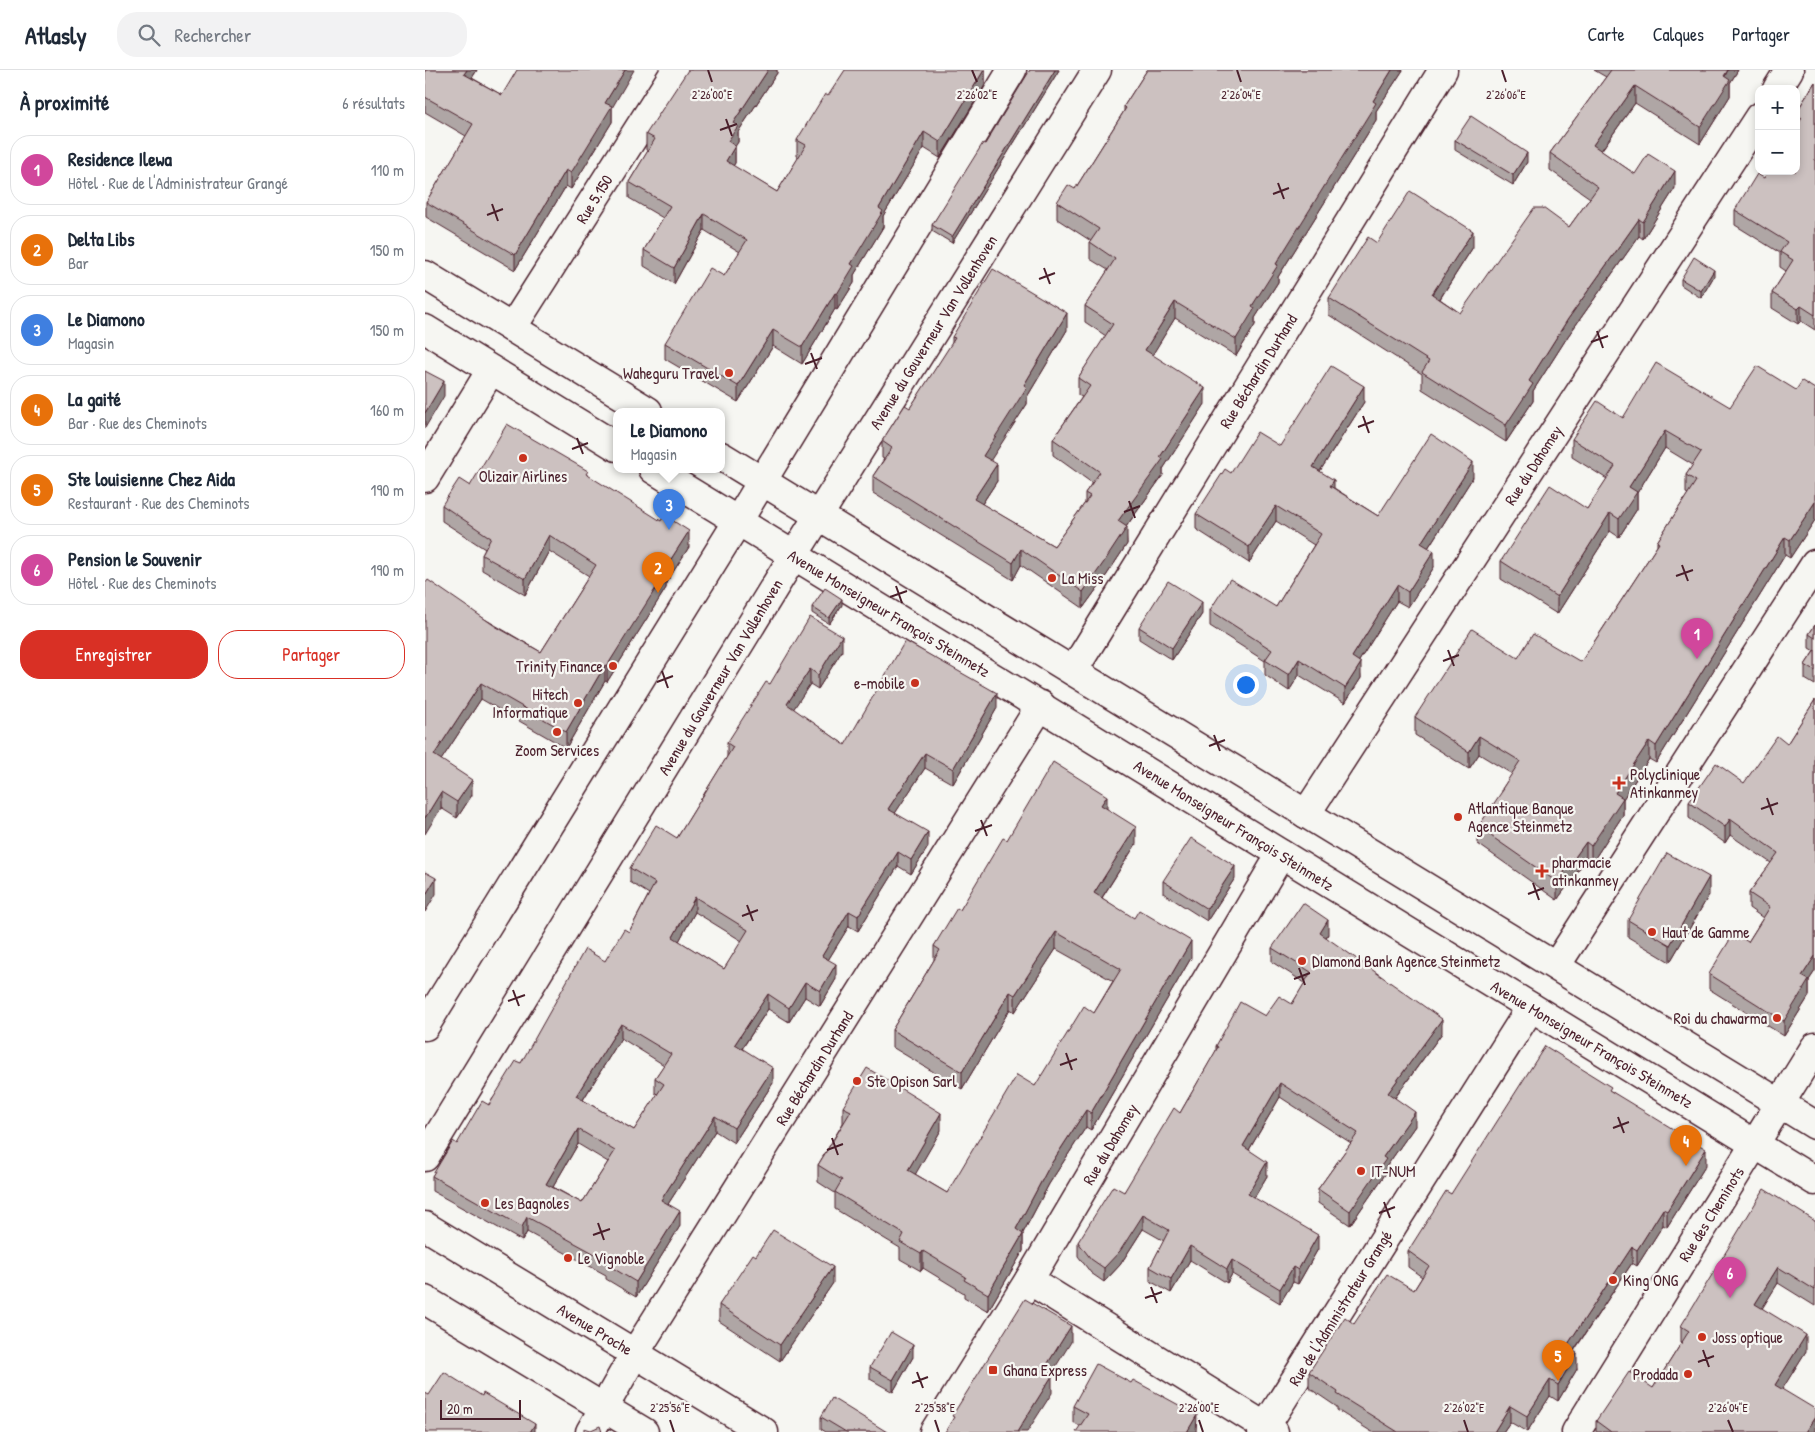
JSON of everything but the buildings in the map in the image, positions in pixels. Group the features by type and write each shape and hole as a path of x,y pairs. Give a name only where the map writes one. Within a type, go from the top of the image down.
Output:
{"street":[{"name":"Rue 5.150","path":"513,328 676,70"},
{"path":"425,1026 738,521 761,480 1012,70"},
{"name":"Avenue du Gouverneur Van Vollenhoven","path":"425,1157 794,555 1097,70"},
{"name":"Rue Béchardin Durhand","path":"1073,671 1443,70"},
{"path":"1780,85 1789,70"},
{"name":"Rue du Dahomey","path":"1307,814 1755,123"},
{"path":"425,275 643,408"},
{"path":"425,329 613,445"},
{"path":"425,478 491,370"},
{"path":"725,458 1815,1125"},
{"name":"Avenue Monseigneur François Steinmetz","path":"660,473 1815,1181"},
{"path":"1556,966 1815,564"},
{"name":"Rue Béchardin Durhand","path":"591,1432 635,1353 1041,705"},
{"name":"Rue du Dahomey","path":"935,1432 1029,1280 1281,854"},
{"name":"Rue de l'Administrateur Grangé","path":"1267,1430 1531,1007"},
{"name":"Rue des Cheminots","path":"1576,1432 1815,1047"},
{"name":"Avenue Proche","path":"425,1226 764,1432"},
{"path":"1029,1280 1267,1430"},
{"path":"425,1300 644,1432"}],"place":[{"name":"Waheguru Travel","path":"729,373"},
{"name":"Olizair Airlines","path":"523,458"},
{"name":"Le Diamono","path":"669,530"},
{"name":"La Miss","path":"1052,578"},
{"name":"Delta Libs","path":"658,593"},
{"name":"Residence Ilewa","path":"1697,659"},
{"name":"Trinity Finance","path":"613,666"},
{"name":"e-mobile","path":"915,683"},
{"name":"Hitech Informatique","path":"578,703"},
{"name":"Zoom Services","path":"557,732"},
{"name":"Polyclinique Atinkanmey","path":"1619,783"},
{"name":"Atlantique Banque Agence Steinmetz","path":"1458,817"},
{"name":"pharmacie atinkanmey","path":"1542,871"},
{"name":"Haut de Gamme","path":"1652,932"},
{"name":"DIamond Bank Agence Steinmetz","path":"1302,961"},
{"name":"Roi du chawarma","path":"1777,1018"},
{"name":"Ste Opison Sarl","path":"857,1081"},
{"name":"La gaité","path":"1686,1166"},
{"name":"IT-NUM","path":"1361,1171"},
{"name":"Les Bagnoles","path":"485,1203"},
{"name":"Le Vignoble","path":"568,1258"},
{"name":"King ONG","path":"1613,1280"},
{"name":"Pension le Souvenir","path":"1730,1298"},
{"name":"Joss optique","path":"1702,1337"},
{"name":"Ghana Express","path":"993,1370"},
{"name":"Prodada","path":"1688,1374"},
{"name":"Ste louisienne Chez Aida","path":"1558,1381"}]}
